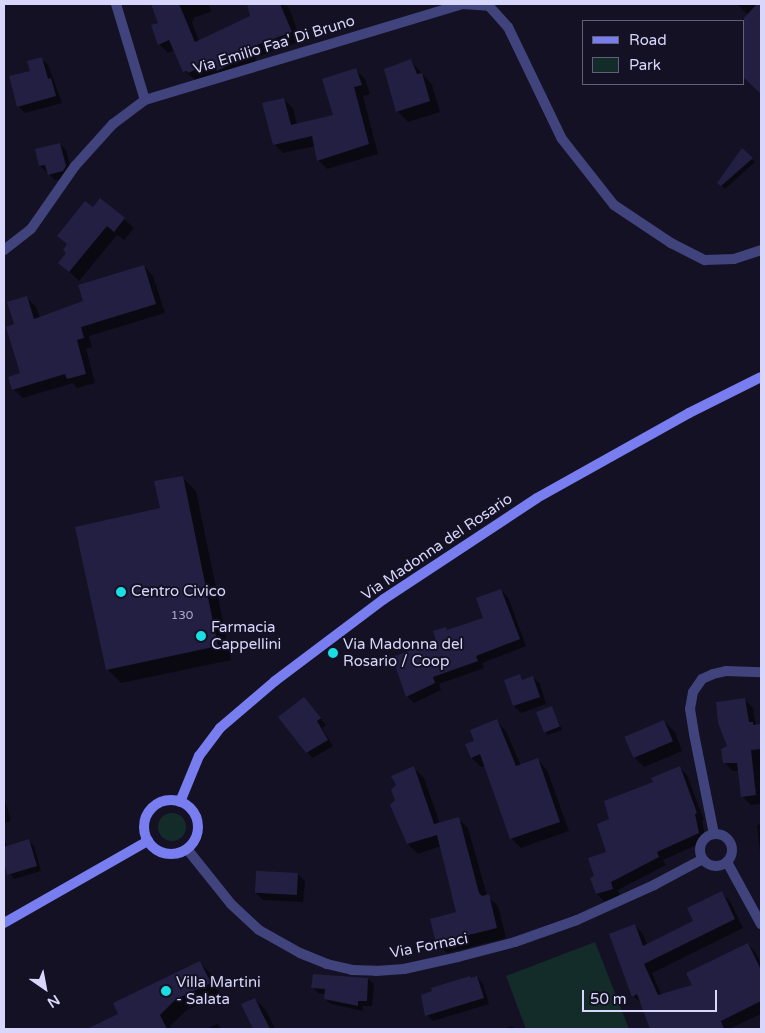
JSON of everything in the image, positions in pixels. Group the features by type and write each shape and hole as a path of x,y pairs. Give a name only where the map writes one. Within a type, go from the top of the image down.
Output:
{"street":[{"path":"116,4 145,100"},
{"name":"Via Emilio Faa' Di Bruno","path":"4,250 31,229 75,166 113,124 145,100 462,4 489,6 508,28 562,139 614,205 671,244 705,260 734,259 761,250"},
{"name":"Via Madonna del Rosario","path":"180,802 199,756 220,728 339,632 428,569 536,498 689,413 761,377"},
{"path":"714,834 690,709 693,692 702,679 713,674 726,671 761,672"},
{"path":"161,802 180,802 192,810 198,823 196,837 188,849 174,854 166,854 153,847 148,841 144,822 150,810 161,802"},
{"path":"714,834 725,836 729,840 732,852 727,862 714,866 703,859 700,854 701,844 704,839 714,834"},
{"path":"4,923 148,841"},
{"name":"Via Fornaci","path":"188,849 231,904 260,930 300,953 327,964 352,970 376,971 404,969 515,942 577,920 654,885 703,859"},
{"path":"727,862 761,924"}],"green space":[{"path":"172,813 182,817 186,827 182,837 172,841 162,837 158,827 162,817"},
{"path":"595,942 629,1029 526,1029 506,976"}],"building":[{"path":"151,4 179,4 195,42 250,16 247,4 280,4 292,32 246,49 248,52 229,61 231,64 217,71 213,62 188,73 187,71 183,72 169,40 158,45 151,25 158,23"},
{"path":"757,4 761,4 761,94 745,79 744,18"},
{"path":"42,57 48,79 51,78 56,96 17,107 9,76 30,71 27,61"},
{"path":"411,59 417,74 422,73 430,101 396,112 384,69"},
{"path":"356,68 362,85 354,87 369,144 317,161 312,136 273,145 262,103 284,98 291,125 333,115 322,79"},
{"path":"60,143 66,166 63,171 48,175 45,165 39,166 35,149"},
{"path":"742,148 753,158 721,186 717,183"},
{"path":"100,198 125,218 114,232 107,226 69,272 58,263 66,253 63,250 67,244 57,236 85,201 93,207"},
{"path":"144,265 156,304 81,327 84,338 77,340 86,374 67,379 65,374 12,390 8,377 20,373 6,327 14,324 7,302 27,296 34,319 83,301 78,285"},
{"path":"183,476 218,646 106,670 75,527 160,508 154,481"},
{"path":"501,589 520,639 476,656 478,661 433,677 435,683 406,697 392,657 436,641 433,631 446,627 447,630 483,618 476,598"},
{"path":"520,674 522,680 533,676 540,697 513,706 504,680"},
{"path":"304,697 321,718 317,721 328,740 306,753 278,717"},
{"path":"745,698 749,722 753,722 753,725 761,724 761,749 751,750 756,795 741,797 737,763 723,763 721,749 727,746 718,723 716,702"},
{"path":"552,706 560,727 544,733 536,712"},
{"path":"497,719 516,766 538,758 560,822 510,839 480,754 471,758 465,744 474,741 470,730"},
{"path":"664,720 673,741 633,758 624,737"},
{"path":"414,766 434,824 459,817 479,893 482,896 489,894 497,928 436,943 430,919 456,912 437,835 407,844 390,805 395,800 391,790 396,785 391,776"},
{"path":"680,766 697,813 695,814 699,833 657,852 659,857 611,882 613,889 596,894 590,878 594,876 588,858 606,852 597,824 609,819 604,801 653,782 651,778"},
{"path":"29,839 37,866 7,875 4,862 4,847"},
{"path":"256,871 298,873 297,895 255,893"},
{"path":"722,891 735,919 644,964 658,995 692,985 686,973 748,943 761,970 761,1001 721,1021 724,1029 650,1029 637,994 632,997 609,934 635,924 643,946 693,921 687,908"},
{"name":"Villa Martini - Salata","path":"200,961 211,983 176,999 160,1015 167,1029 87,1029 118,1014 113,1003"},
{"path":"313,974 368,978 367,1001 358,1001 358,1006 324,999 325,989 311,988"},
{"path":"470,976 471,978 477,976 484,998 425,1016 421,995 432,991 431,988"},
{"path":"255,998 270,1029 253,1029 241,1004"}],"place":[{"name":"Centro Civico","path":"121,592"},
{"name":"Farmacia Cappellini","path":"201,636"},
{"name":"Via Madonna del Rosario / Coop","path":"333,653"},
{"name":"Villa Martini - Salata","path":"166,991"}]}
